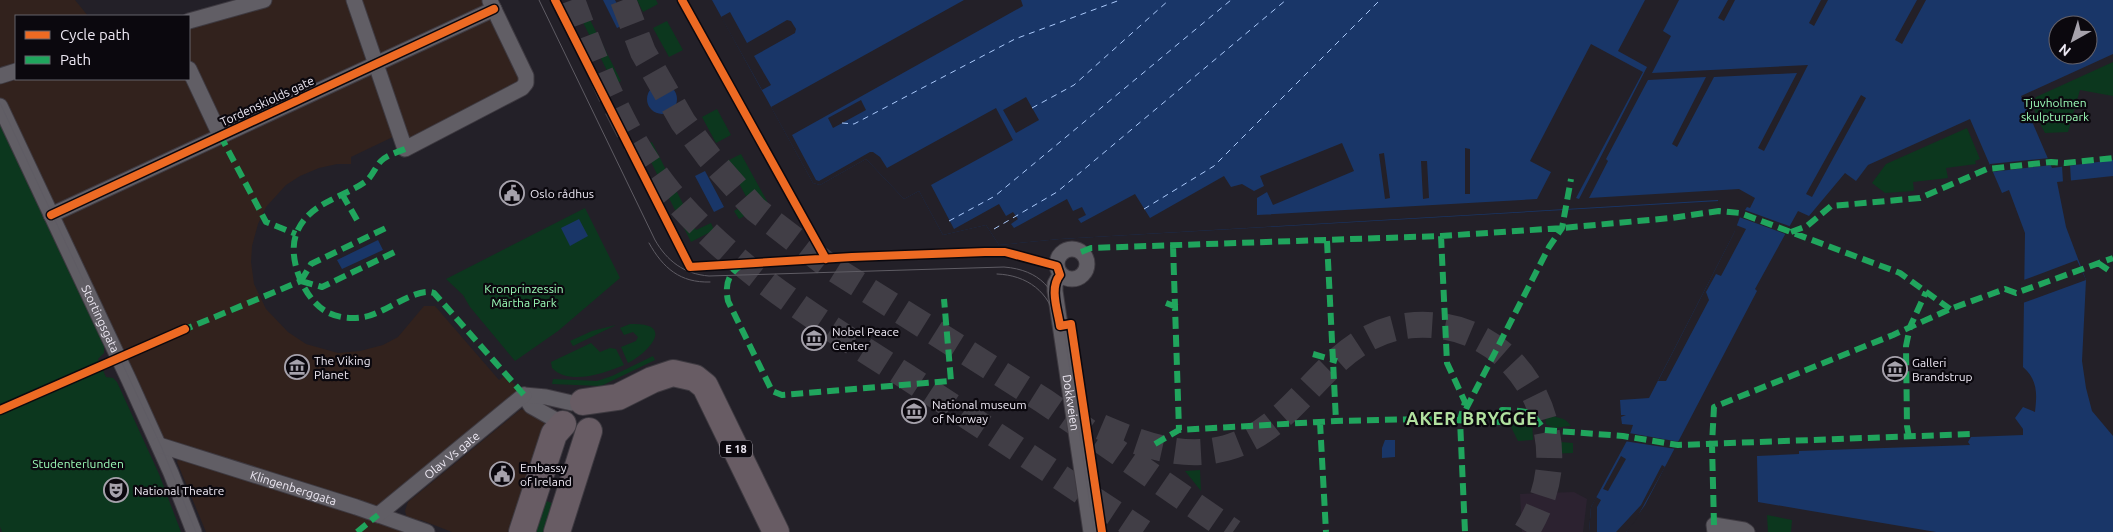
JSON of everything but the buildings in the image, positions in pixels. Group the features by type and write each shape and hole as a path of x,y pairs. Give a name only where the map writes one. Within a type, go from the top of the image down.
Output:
{"highway":[{"path":"522,532 554,434 580,416 667,374 677,373 687,376"},
{"name":"E 18","path":"687,376 697,392 763,532"},
{"name":"E 18","path":"687,376 699,380 705,386 776,532"},
{"path":"557,532 580,416"}],"street":[{"path":"190,21 264,0"},
{"path":"354,0 405,148 522,88 526,83 526,76 492,5"},
{"name":"Tordenskiolds gate","path":"51,215 375,64 492,5"},
{"path":"0,76 15,71"},
{"path":"190,71 220,135"},
{"name":"Stortingsgata","path":"0,106 159,445 194,532"},
{"name":"Dokkveien","path":"1060,274 1055,284 1055,291 1091,532"},
{"path":"524,395 532,406 580,416"},
{"path":"524,395 541,396 580,416"},
{"name":"Olav Vs gate","path":"378,515 524,395"},
{"name":"Klingenberggata","path":"159,445 427,532"},
{"path":"1715,532 1714,525 1747,532"}],"shaded area":[{"path":"0,0 75,0 87,15 15,15 15,80 190,80 190,21 264,0 489,0 527,80 405,149 399,134 351,157 351,164 337,164 319,168 300,176 286,185 266,207 258,224 252,246 251,262 254,284 266,309 288,332 306,344 338,353 360,351 383,345 398,337 424,306 435,306 499,380 506,375 524,395 378,515 159,445 0,106"},
{"path":"525,409 547,422 514,532 452,532 421,520 412,521 407,518 405,511 408,502 520,410"},
{"path":"178,459 191,459 406,532 206,532 177,462"},
{"path":"1574,492 1587,499 1583,532 1522,532 1520,494"}],"green space":[{"path":"572,0 580,0 621,81 614,85"},
{"path":"637,0 656,0 658,4 643,12"},
{"path":"667,21 683,50 669,57 653,28"},
{"name":"Tjuvholmen skulpturpark","path":"2113,62 2113,96 2080,90 2068,132 2045,133 2034,110 2036,97"},
{"path":"717,109 731,135 716,143 702,117"},
{"name":"Studenterlunden","path":"0,124 104,345 104,353 98,359 106,377 113,378 117,382 159,474 181,532 2,532 0,527"},
{"path":"1967,128 1980,159 1975,161 1976,164 1946,168 1948,178 1913,182 1914,191 1885,193 1872,183 1886,164"},
{"path":"652,142 696,230 711,223 714,230 691,242 643,146"},
{"path":"741,154 768,203 739,219 734,211 749,202 727,161"},
{"name":"Kronprinzessin Märtha Park","path":"585,208 620,278 558,331 515,361 470,307 463,295 446,279"},
{"path":"630,324 644,325 652,328 655,332 651,345 637,358 628,363 621,347 636,341 638,337 633,332 624,335 620,328"},
{"path":"616,325 573,346 570,341 592,331"},
{"path":"591,343 600,352 610,348 616,349 624,365 597,374 577,377 559,373 552,368 551,362"},
{"path":"653,356 655,360 601,386 552,384 553,379 597,381 612,376"},
{"path":"1527,415 1532,417 1533,440 1518,441 1508,421 1510,416"},
{"path":"1545,415 1563,419 1571,426 1554,428 1546,424"},
{"path":"1557,434 1561,442 1573,443 1573,453 1544,454 1546,436"},
{"path":"1200,470 1201,491 1185,471"},
{"path":"544,500 554,504 550,532 529,532"},
{"path":"1767,515 1792,520 1791,532 1768,532"}],"water":[{"path":"603,0 615,0 627,23 617,28"},
{"path":"712,0 2113,0 2113,54 2098,61 2098,15 2048,15 2048,65 2089,65 2021,96 2052,168 2113,160 2113,176 2057,182 2066,227 2086,280 2082,361 2086,388 2092,411 2113,436 2113,532 1936,532 1758,502 1757,456 1799,454 1799,451 1970,445 1968,442 1971,437 2023,435 2023,429 2015,418 2023,407 2035,412 2036,399 2034,382 2023,367 2025,233 2009,190 2002,193 1970,119 1868,165 1856,181 1845,173 1809,216 1798,211 1755,289 1757,291 1645,505 1626,532 1589,532 1591,507 1629,437 1633,425 1622,424 1621,417 1626,415 1621,415 1620,400 1649,398 1734,233 1740,217 1720,217 1719,201 1060,239 999,245 986,225 943,235 919,191 904,199 866,159 820,185 813,183"},
{"path":"662,84 673,88 677,99 673,110 662,114 651,110 647,99 651,88"},
{"path":"705,171 724,207 714,212 695,176"},
{"path":"579,219 588,236 570,246 561,228"},
{"path":"378,240 383,250 342,269 337,260"},
{"path":"1385,440 1395,440 1395,457 1382,458 1382,448"}],"pier":[{"path":"964,0 1021,0 1023,6 792,135 816,180 819,181 870,152 880,157 887,168 996,108 1013,140 931,185 954,229 999,204 1006,216 1013,212 1018,219 1011,224 1014,228 1067,199 1073,211 1082,207 1086,215 1078,219 1081,223 1135,194 1150,218 1224,176 1231,187 1242,184 1254,191 1264,186 1260,176 1342,143 1354,171 1273,205 1267,192 1257,198 1257,215 1537,199 1551,172 1530,161 1591,44 1643,72 1576,198 1579,199 1647,67 1618,51 1645,0 1679,0 1663,31 1671,36 1652,73 1808,65 1764,151 1758,148 1797,73 1714,77 1677,147 1672,144 1706,77 1648,80 1606,159 1608,161 1589,198 1739,189 1755,198 1750,208 1747,207 1745,210 1792,227 1788,235 1739,217 1720,217 1718,200 1060,239 999,245 986,225 943,235 919,191 904,199 866,159 820,185 813,183 771,107"},
{"path":"1728,0 1735,0 1724,21 1718,18"},
{"path":"1821,0 1828,0 1814,26 1809,23"},
{"path":"1917,0 1926,0 1902,44 1895,40"},
{"path":"730,12 747,43 787,20 791,21 796,29 795,33 754,56 771,85 762,90 721,17"},
{"path":"1861,95 1866,98 1812,197 1806,194"},
{"path":"1026,97 1039,120 1016,133 1003,110"},
{"path":"861,100 866,110 833,128 828,118"},
{"path":"1465,148 1470,149 1470,194 1465,194"},
{"path":"1384,153 1390,198 1385,199 1379,154"},
{"path":"2050,158 2052,165 1991,172 1990,164"},
{"path":"1421,161 1427,161 1429,198 1423,199"},
{"path":"2070,165 2071,181 2063,182 2062,166"},
{"path":"1736,225 1746,229 1721,276 1716,274 1706,292 1709,300 1666,381 1658,381 1734,233"},
{"path":"2077,260 2086,280 2020,304 2021,281"},
{"path":"1627,433 1680,442 1676,449 1624,441"},
{"path":"1621,456 1626,459 1608,491 1603,489"},
{"path":"1662,465 1665,467 1635,521 1626,532 1616,532 1641,505"},
{"path":"1596,497 1601,500 1597,507 1597,532 1589,532 1591,507"}],"ferry route":[{"path":"842,123 854,124 1015,39 1120,0"},
{"path":"1032,108 1074,85 1169,0"},
{"path":"949,221 995,196 1231,0"},
{"path":"994,229 1057,192 1286,0"},
{"path":"1144,209 1214,166 1380,0"}],"tunnel":[{"path":"572,0 591,51 625,125 639,149 670,193 695,221 750,270 810,314 1143,532"},
{"path":"623,0 643,52 683,122 709,157 755,209 826,264 1044,401 1233,532"},
{"path":"1101,427 1146,444 1177,451 1193,452 1226,448 1253,437 1276,421 1337,361 1359,344 1385,331 1415,325 1431,325 1454,329 1490,344 1512,362 1529,385 1541,410 1548,438 1549,466 1544,493 1526,532"}],"tram line":[{"path":"539,0 655,240 665,254 684,269 709,276 1004,267 1027,272 1044,283 1056,300 1063,323 1094,532"},
{"path":"0,103 161,446 196,532"},
{"path":"649,243 660,260 681,277 699,282 710,282"},
{"path":"997,274 1018,278 1036,287 1048,302 1056,322"}],"marked path":[{"path":"220,135 266,222 296,234"},
{"path":"405,149 383,159 365,182 327,202 309,214 302,222 294,242 294,253 299,277 304,288 311,298 327,312 336,316 350,318 372,315 419,293 434,293 524,395"},
{"path":"1791,232 1807,226 1831,206 1920,198 1987,169 2113,158"},
{"path":"1466,409 1549,247 1562,228 1571,179"},
{"path":"342,194 357,220"},
{"path":"1081,252 1091,248 1441,236 1562,228 1671,218 1719,211 1740,213 1900,273 1950,309"},
{"path":"301,281 311,264 388,227"},
{"path":"1441,236 1447,363 1465,402 1460,420 1465,532"},
{"path":"1327,241 1336,421"},
{"path":"1173,245 1179,430"},
{"path":"301,281 322,287 399,250"},
{"path":"1714,525 1712,444 1714,407 1893,335 1950,309 2005,289 2016,293 2113,258"},
{"path":"2098,263 2113,273"},
{"path":"742,265 733,272 728,281 728,301 772,391 782,395 951,381 944,299"},
{"path":"181,331 301,281"},
{"path":"1909,437 1907,426 1906,346 1910,327 1926,292"},
{"path":"1166,303 1182,309"},
{"path":"1313,354 1337,361"},
{"path":"1155,444 1179,430 1336,421 1422,419 1502,422 1502,410 1527,412 1535,418 1544,430 1623,436 1678,445 1972,434"},
{"path":"1320,422 1326,532"},
{"path":"357,532 378,515"}],"cycle path":[{"path":"555,0 690,267 852,257 985,252 1005,252 1057,266 1060,275 1055,286 1056,307 1060,326 1071,324 1102,532"},
{"path":"682,0 826,259"},
{"path":"51,215 494,9"},
{"path":"0,410 185,329"}],"place":[{"name":"Oslo rådhus","path":"512,193"},
{"name":"Nobel Peace Center","path":"814,338"},
{"name":"The Viking Planet","path":"297,367"},
{"name":"Galleri Brandstrup","path":"1895,369"},
{"name":"National museum of Norway","path":"914,411"},
{"name":"Embassy of Ireland","path":"502,474"},
{"name":"National Theatre","path":"116,490"}],"district":[{"name":"AKER BRYGGE","path":"1472,418"}]}
